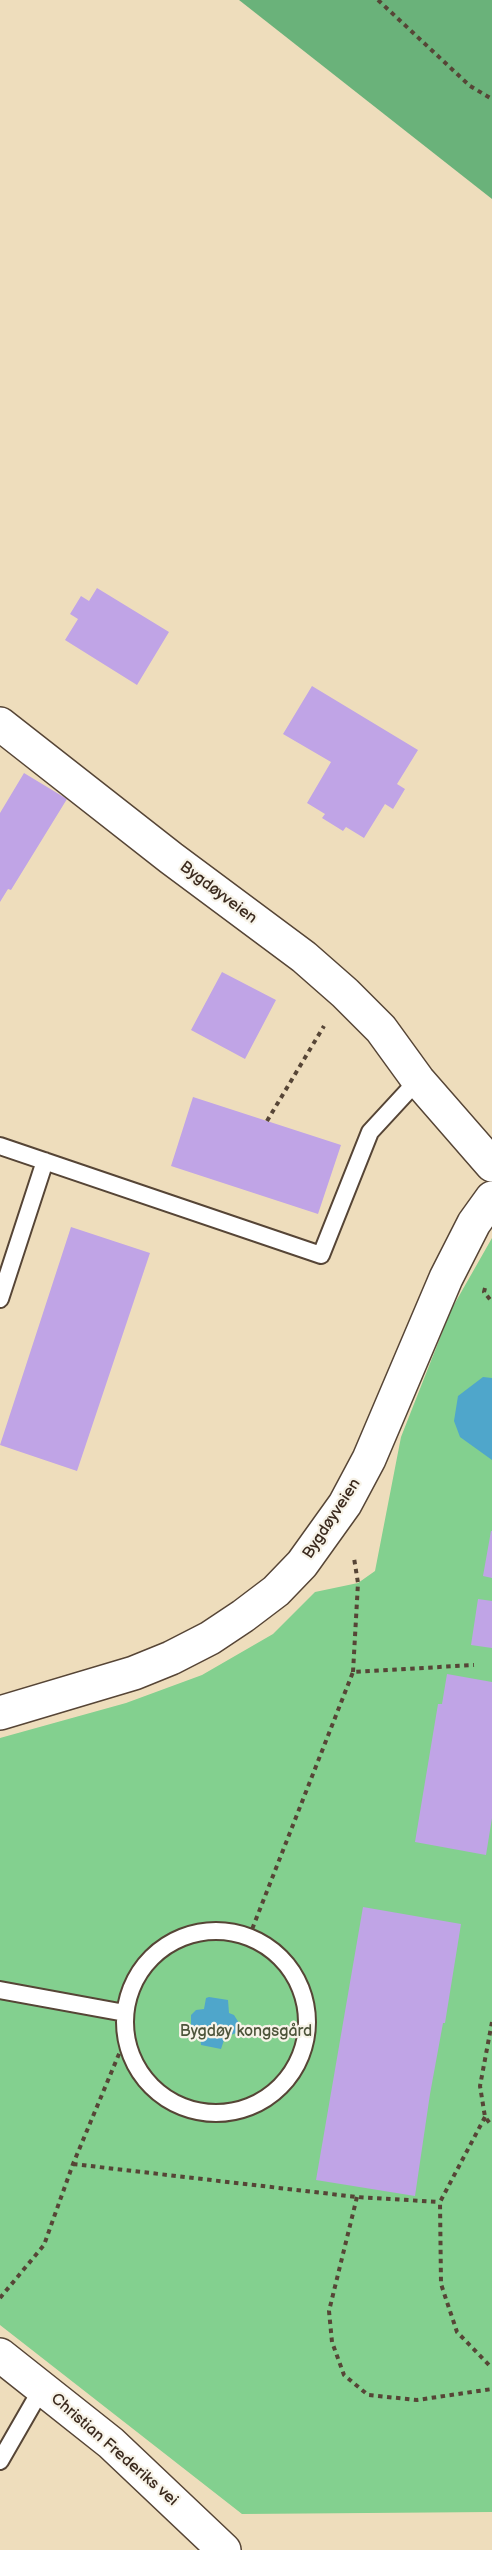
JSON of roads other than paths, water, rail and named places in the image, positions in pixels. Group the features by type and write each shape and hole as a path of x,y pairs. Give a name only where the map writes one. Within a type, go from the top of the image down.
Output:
{"street":[{"name":"Bygdøyveien","path":"0,724 171,858 304,957 345,993 381,1029 418,1080 492,1165"},
{"name":"Bygdøyveien","path":"0,1713 134,1673 210,1638 276,1591 302,1564 345,1504 369,1459 446,1278 474,1223 492,1198"},
{"name":"Christian Frederiks vei","path":"0,2355 111,2443 185,2510 224,2550"}],"lane":[{"path":"0,1146 321,1255 370,1132 418,1080"},
{"path":"0,1299 45,1161"},
{"path":"221,1931 249,1937 275,1952 295,1976 306,2004 307,2034 297,2064 279,2088 254,2105 224,2113 194,2110 166,2098 144,2077 124,2041 125,2013 132,1986 147,1962 168,1945 194,1934 221,1931"},
{"path":"0,1990 125,2013"},
{"path":"0,2461 42,2388"}],"water":[{"path":"483,1377 492,1378 492,1460 460,1437 454,1421 458,1396"},
{"path":"206,1998 228,2000 229,2013 234,2015 239,2023 236,2033 225,2037 221,2049 201,2045 200,2033 191,2025 191,2015 196,2010 204,2009"}],"park label":[{"name":"Bygdøy kongsgård","path":"246,2032"}]}
